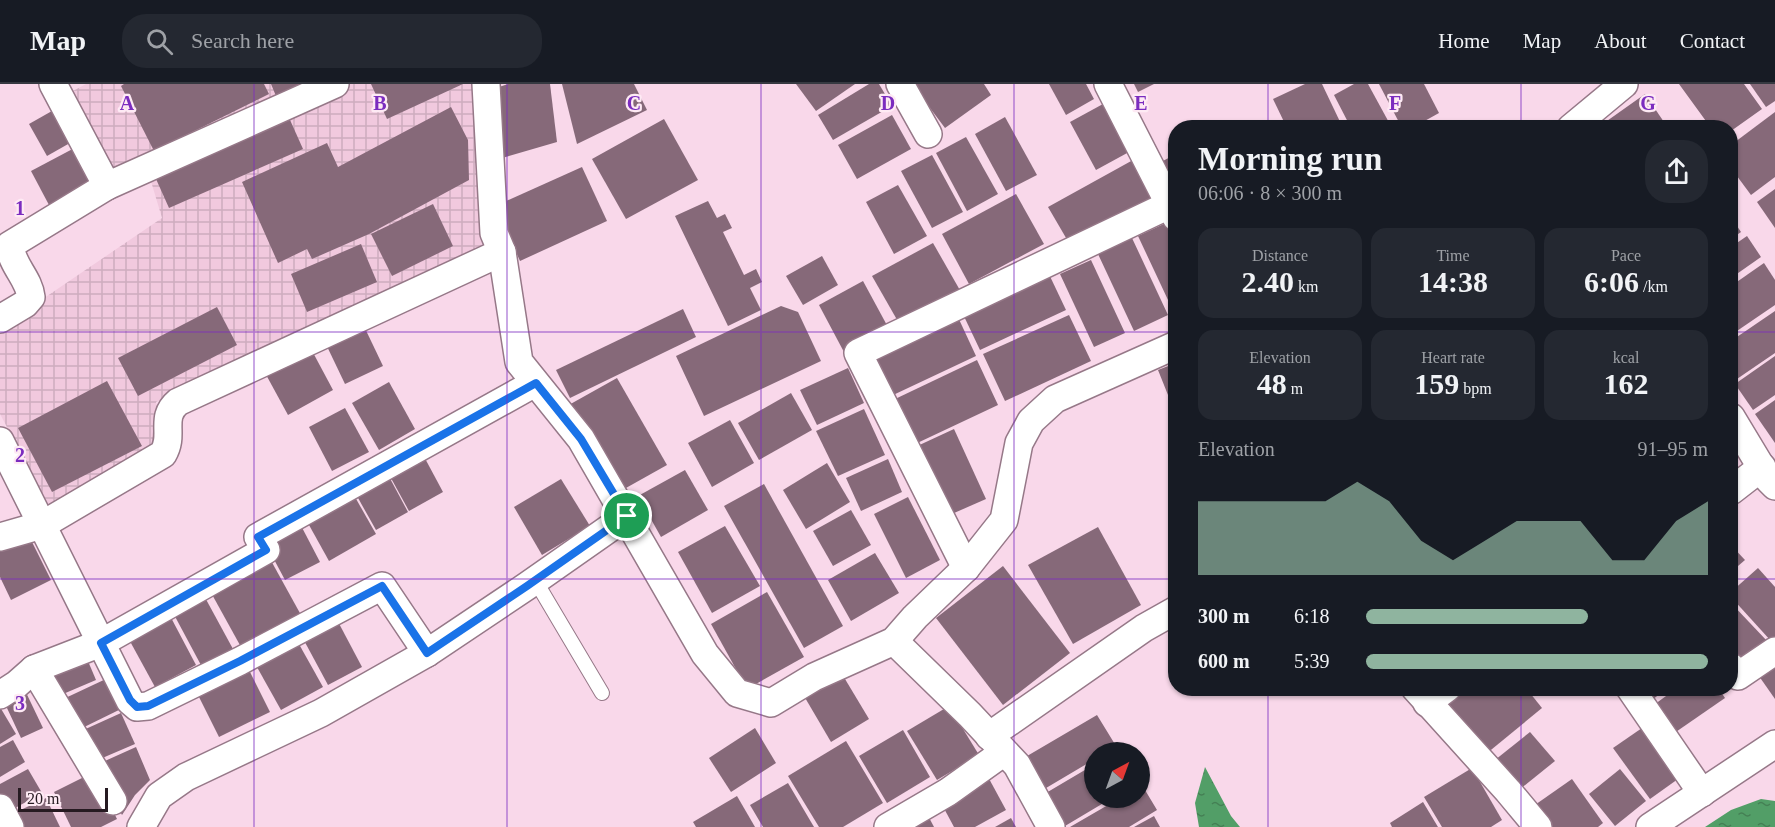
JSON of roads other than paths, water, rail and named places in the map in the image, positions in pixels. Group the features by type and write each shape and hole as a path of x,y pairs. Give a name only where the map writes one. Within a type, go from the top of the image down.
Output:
{"street":[{"path":"53,84 107,186"},
{"path":"0,319 25,304 31,297 30,290 10,255 10,245 107,186 335,84"},
{"path":"486,84 494,233 502,252 519,362 581,439 705,654 737,693 771,703 814,677 894,641 915,617 966,568 1004,520 1019,443 1031,421 1055,399 1168,349"},
{"path":"900,84 928,134"},
{"path":"1108,84 1168,203"},
{"path":"1581,120 1624,84"},
{"path":"966,568 858,353 1168,213"},
{"path":"0,537 42,525 163,454 169,441 167,416 178,402 502,252"},
{"path":"0,695 34,669 101,643 266,550 258,537 536,383"},
{"path":"1738,428 1768,476 1738,488"},
{"path":"0,442 130,700 137,707 148,706 240,661 382,586 427,653"},
{"path":"141,827 159,796 186,777 321,713 427,653 627,516"},
{"path":"888,827 948,792 997,744 1144,628 1168,614"},
{"path":"894,641 1017,765 1051,827"},
{"path":"1738,676 1775,651"},
{"path":"34,669 114,801"},
{"path":"1432,696 1508,791 1530,825"},
{"path":"1635,696 1702,794"},
{"path":"1650,827 1775,744"},
{"path":"0,808 10,827"}],"lane":[{"path":"535,580 602,693"}],"water":[{"path":"1205,767 1231,816 1240,827 1199,827 1195,803"},
{"path":"1761,799 1775,801 1775,827 1705,827 1731,810"}]}
